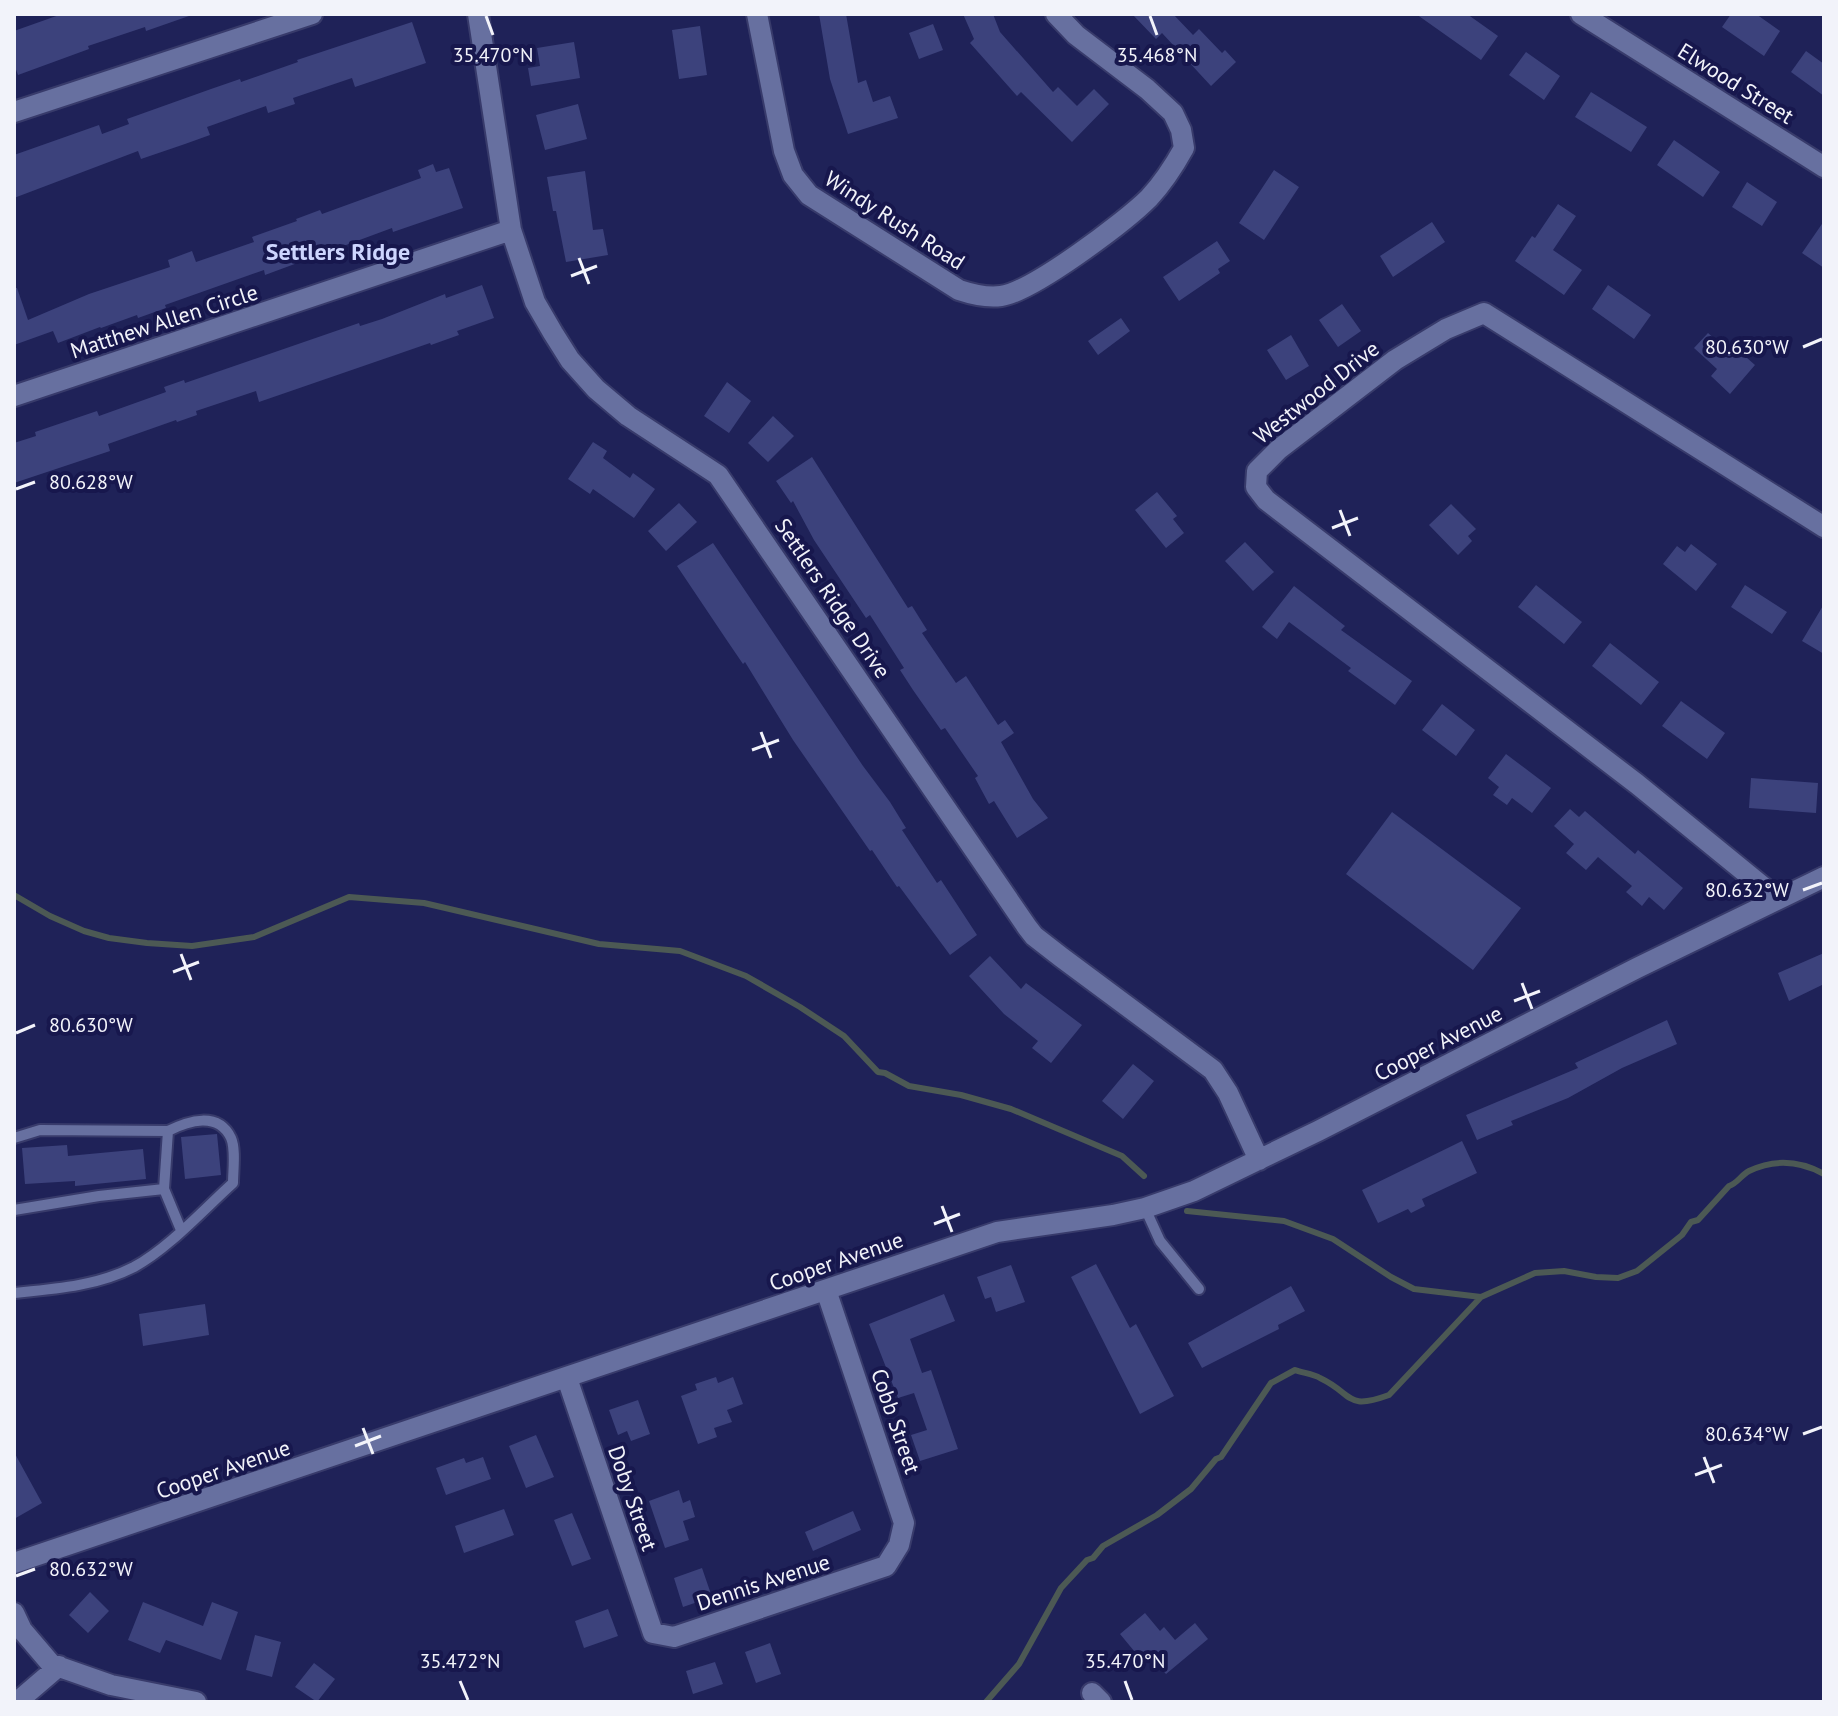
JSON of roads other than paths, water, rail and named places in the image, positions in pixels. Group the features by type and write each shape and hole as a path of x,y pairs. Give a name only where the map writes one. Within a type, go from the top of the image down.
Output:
{"street":[{"path":"14,112 312,14"},
{"name":"Settlers Ridge Drive","path":"478,14 511,230 535,302 570,360 596,389 628,416 718,475 1027,927 1061,957 1213,1070 1228,1093 1259,1160"},
{"name":"Windy Rush Road","path":"757,14 784,151 793,175 809,195 959,290 972,295 1001,296 1025,287 1081,252 1148,200 1184,148 1181,130 1173,113 1147,89 1076,35 1056,14"},
{"name":"Elwood Street","path":"1581,14 1824,167"},
{"name":"Matthew Allen Circle","path":"14,396 511,230"},
{"name":"Westwood Drive","path":"1778,899 1637,784 1266,500 1256,487 1257,471 1279,449 1395,360 1446,329 1484,313 1824,527"},
{"name":"Cooper Avenue","path":"14,1563 997,1232 1145,1208 1194,1191 1824,877"},
{"name":"Cobb Street","path":"826,1290 904,1523 899,1545 886,1566"},
{"name":"Doby Street","path":"567,1378 653,1633"},
{"name":"Dennis Avenue","path":"653,1633 674,1637 886,1566"},
{"path":"14,1613 22,1630 51,1664 111,1685 196,1702"},
{"path":"17,1702 59,1666"}],"lane":[{"path":"14,1138 40,1130 168,1131 203,1119 220,1124 232,1140 233,1183 136,1265 86,1284 14,1293"},
{"path":"168,1131 164,1189 181,1230"},
{"path":"14,1210 164,1189"},
{"path":"1145,1208 1160,1241 1199,1289"}],"waterway":[{"path":"14,895 84,931 147,943 192,946 254,937 349,897 424,903 599,944 680,951 746,976 800,1007 844,1036 878,1072 909,1086 961,1095 1011,1109 1122,1156 1144,1176"},
{"path":"986,1702 1019,1664 1061,1588 1103,1546 1157,1515 1191,1489 1221,1457 1271,1383 1295,1370 1314,1375 1357,1401 1389,1395 1481,1297 1535,1273 1564,1271 1618,1278 1637,1271 1682,1235 1691,1222 1698,1220 1729,1186 1758,1167 1787,1163 1806,1166 1824,1174"},
{"path":"1187,1211 1284,1221 1333,1239 1414,1289 1481,1297"}],"district":[{"name":"Settlers Ridge","path":"338,252"}]}
